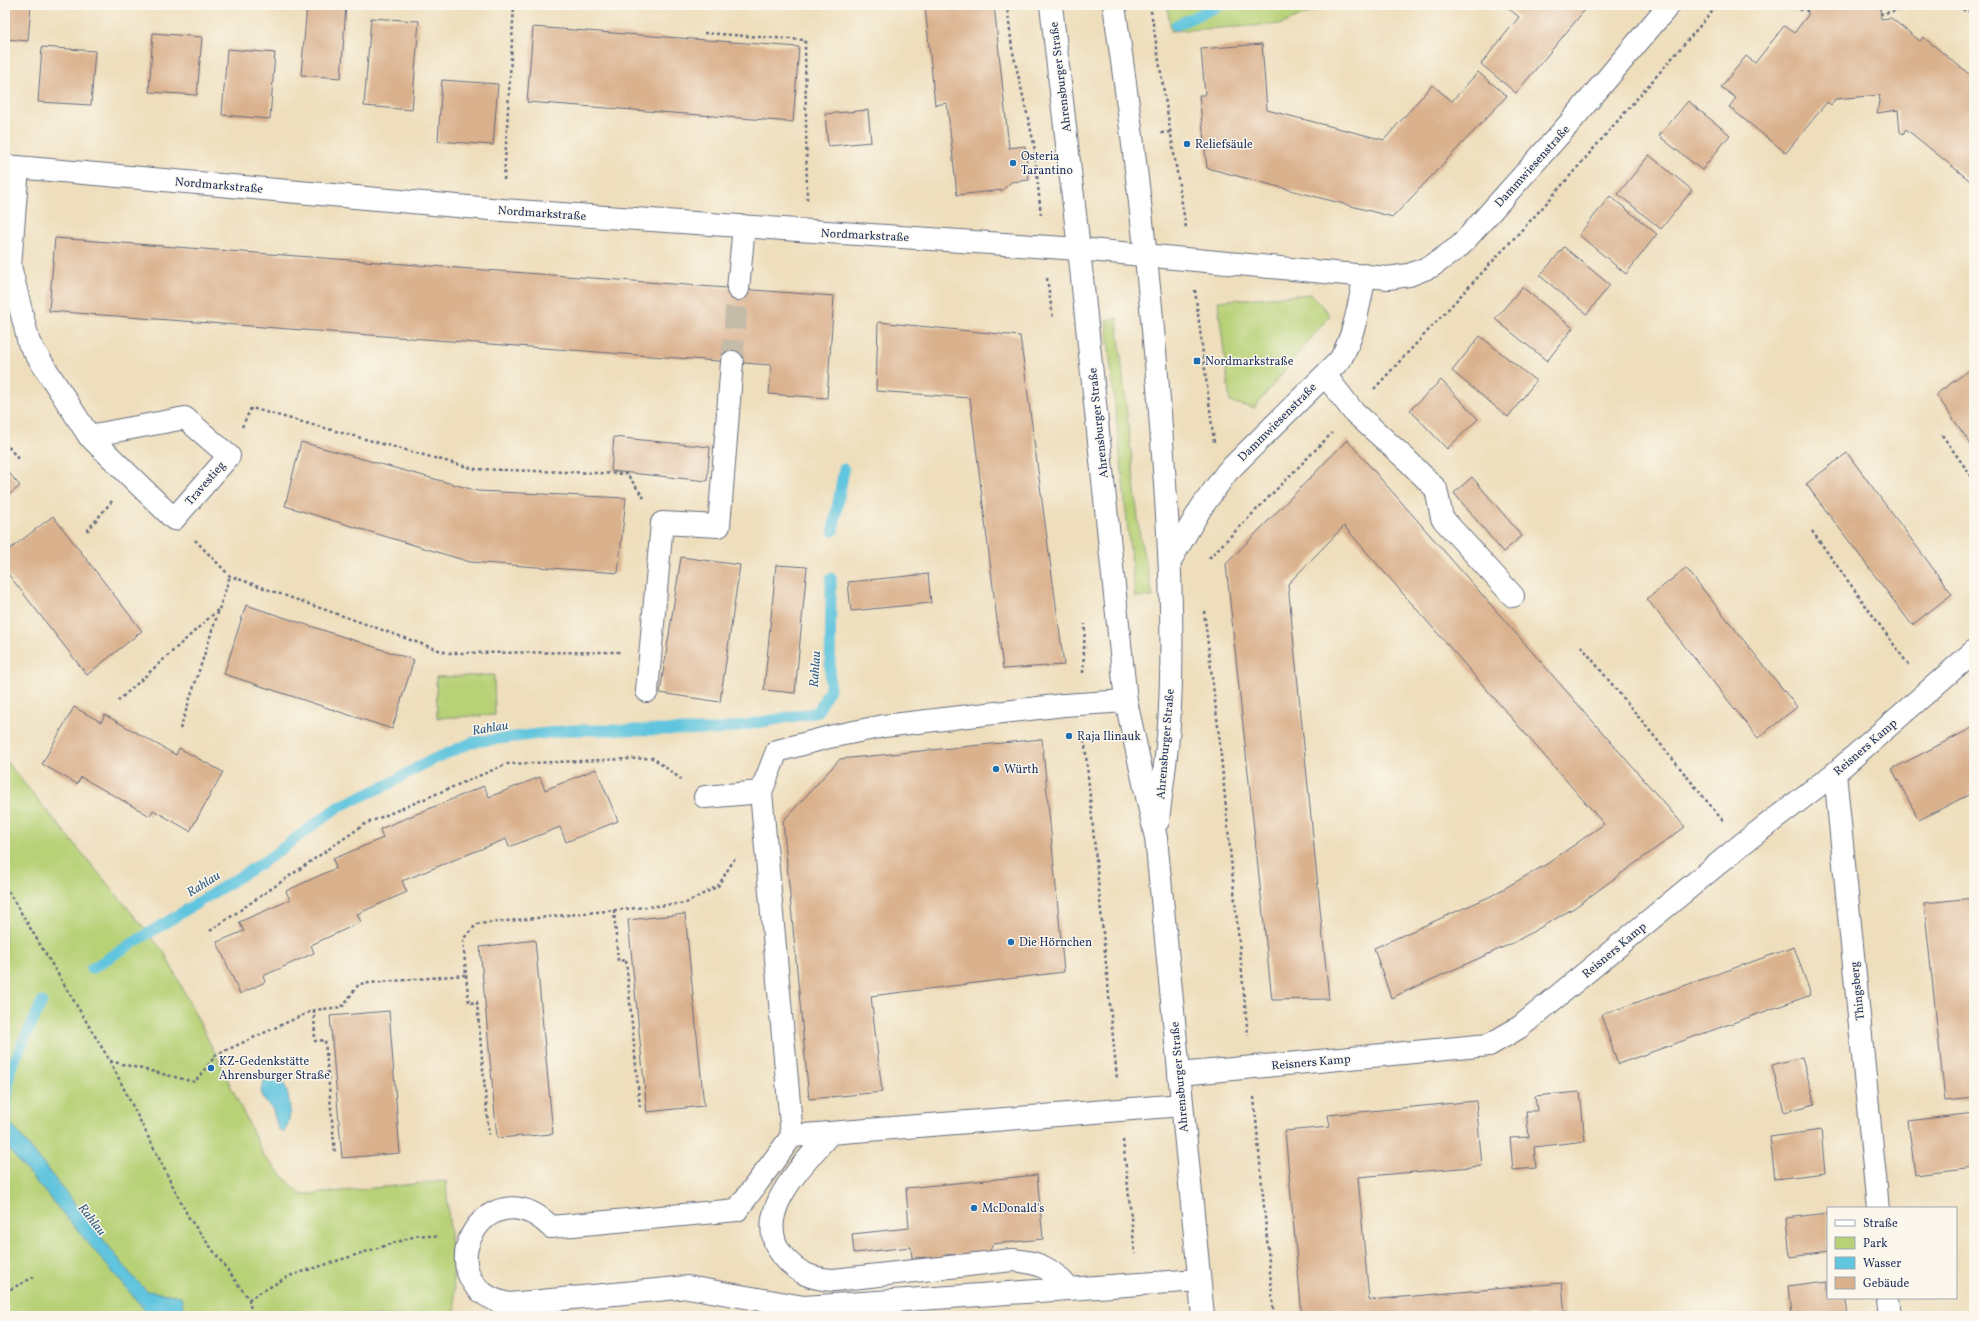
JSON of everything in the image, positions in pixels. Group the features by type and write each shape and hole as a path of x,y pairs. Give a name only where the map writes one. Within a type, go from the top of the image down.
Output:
{"street":[{"name":"Ahrensburger Straße","path":"1051,5 1080,249 1126,701 1156,838 1203,1316"},
{"name":"Ahrensburger Straße","path":"1114,5 1129,108 1157,366 1170,561 1172,641 1170,708 1156,838"},
{"name":"Dammwiesenstraße","path":"1080,249 1388,278 1409,275 1432,266 1460,246 1568,125 1669,5"},
{"name":"Nordmarkstraße","path":"11,167 502,210 744,226 807,232 1080,249"},
{"path":"11,167 10,266 29,343 89,436 174,519"},
{"path":"738,289 744,226"},
{"name":"Dammwiesenstraße","path":"1170,561 1201,508 1227,472 1340,360 1348,346 1358,312 1365,276"},
{"path":"647,691 662,523 719,526 732,362"},
{"path":"1325,375 1353,411 1407,460 1436,490 1442,518 1512,596"},
{"name":"Travestieg","path":"89,436 185,418 229,456 174,519"},
{"name":"Reisners Kamp","path":"1179,1074 1489,1045 1520,1027 1742,844 1835,773 1974,652"},
{"path":"1126,701 1081,704 884,726 829,737 777,751 762,792 792,1136 737,1210 551,1227 541,1217 530,1211 514,1208 497,1210 479,1223 468,1240 465,1250 465,1261 471,1279 480,1290 491,1298 509,1304 688,1287 804,1307 1199,1280"},
{"name":"Thingsberg","path":"1835,773 1878,1207"},
{"path":"705,797 762,792"},
{"path":"792,1136 1182,1105"},
{"path":"830,1133 783,1191 775,1209 772,1227 780,1252 791,1265 805,1275 817,1279 834,1280 1012,1260 1030,1261 1047,1268 1059,1277 1069,1289"},
{"path":"1887,1299 1889,1316"}],"path":[{"path":"502,210 514,5"},
{"path":"1007,5 1012,48 1034,144 1044,246"},
{"path":"1150,5 1192,259 1215,448"},
{"path":"1206,561 1353,411 1543,207 1718,5"},
{"path":"1776,5 1808,11"},
{"path":"1880,14 1923,5"},
{"path":"1958,5 1965,11 1974,12"},
{"path":"704,33 805,40 807,232"},
{"path":"229,456 252,408 475,469 627,474 662,523"},
{"path":"1942,434 1974,480"},
{"path":"5,442 18,459"},
{"path":"87,531 132,478"},
{"path":"174,519 230,576 447,653 650,652"},
{"path":"1812,531 1928,692"},
{"path":"180,729 230,576"},
{"path":"1203,605 1219,735 1274,1316"},
{"path":"118,701 220,607"},
{"path":"1085,619 1081,704 1136,1284"},
{"path":"1581,646 1742,844"},
{"path":"210,930 365,824 507,764 653,758 705,797"},
{"path":"489,1135 477,1002 469,1003 463,939 477,924 686,903 718,886 737,856 767,853"},
{"path":"5,886 110,1061 189,1218 249,1299 252,1316"},
{"path":"614,910 618,961 626,960 640,1108"},
{"path":"110,1061 195,1082 216,1055 314,1010 342,1007 359,984 466,975"},
{"path":"314,1010 315,1041 325,1040 335,1154"},
{"path":"249,1299 288,1276 419,1234 468,1240"},
{"path":"5,1292 34,1277"}],"green space":[{"path":"1167,5 1328,5 1282,24 1171,31"},
{"path":"1311,294 1330,315 1254,408 1230,402 1218,301"},
{"path":"1117,318 1140,538 1153,597 1135,597 1106,320"},
{"path":"494,675 495,715 437,718 436,677"},
{"path":"5,760 164,952 216,1055 264,1156 301,1195 446,1181 456,1316 5,1316"}],"water":[{"path":"272,1073 282,1078 289,1099 289,1120 283,1133 278,1129 273,1110 266,1103 261,1092 264,1080"},
{"path":"5,1116 133,1277 147,1291 181,1296 185,1316 150,1316 5,1145"}],"building":[{"path":"5,5 31,5 28,41 5,39"},
{"path":"307,5 346,5 341,78 301,75"},
{"path":"994,5 1009,148 1025,146 1029,180 1011,182 1003,190 957,195 947,103 935,105 925,6"},
{"path":"1504,5 1589,5 1516,93 1481,64 1519,17"},
{"path":"1807,5 1880,5 1881,19 1891,18 1920,41 1923,37 1974,78 1974,184 1906,129 1903,134 1900,132 1898,110 1877,113 1880,95 1835,99 1831,105 1827,102 1786,153 1729,107 1736,98 1721,87 1746,56 1755,63 1784,26 1794,33 1808,15"},
{"path":"371,18 419,21 412,110 364,106"},
{"path":"533,27 799,47 793,122 527,102"},
{"path":"153,33 202,37 197,95 149,92"},
{"path":"1262,44 1267,110 1384,140 1432,85 1452,101 1478,72 1507,96 1393,217 1207,168 1199,95 1205,95 1201,49"},
{"path":"42,47 95,51 91,105 38,102"},
{"path":"227,49 275,53 270,119 222,115"},
{"path":"442,80 498,84 493,145 438,141"},
{"path":"1688,101 1730,135 1702,170 1659,136"},
{"path":"868,110 871,142 828,146 825,114"},
{"path":"1649,155 1692,190 1661,229 1618,194"},
{"path":"1610,196 1657,234 1626,274 1579,235"},
{"path":"55,238 834,296 827,398 769,394 771,365 49,311"},
{"path":"1564,247 1610,285 1587,314 1540,276"},
{"path":"1522,287 1573,328 1547,361 1495,319"},
{"path":"878,322 1020,336 1064,665 1003,669 970,398 876,391"},
{"path":"1480,336 1536,381 1508,417 1452,371"},
{"path":"1974,367 1974,449 1936,394"},
{"path":"1441,380 1478,419 1447,449 1410,410"},
{"path":"614,437 710,447 707,481 611,471"},
{"path":"1347,440 1685,827 1574,908 1515,942 1391,998 1374,948 1491,896 1547,864 1604,824 1344,526 1288,584 1329,999 1272,1000 1226,564"},
{"path":"301,442 478,491 626,498 618,573 470,562 285,506"},
{"path":"1847,453 1952,594 1912,625 1806,484"},
{"path":"5,468 20,486 5,498"},
{"path":"1472,477 1522,536 1503,552 1454,493"},
{"path":"53,516 142,631 87,675 5,570 5,553"},
{"path":"681,557 740,565 720,702 660,693"},
{"path":"776,565 807,567 795,693 764,690"},
{"path":"1686,568 1797,707 1758,738 1647,599"},
{"path":"928,574 931,603 851,611 848,582"},
{"path":"246,605 414,660 392,729 224,674"},
{"path":"74,707 101,722 105,715 176,755 179,748 223,772 190,831 153,810 150,816 81,777 77,784 42,764"},
{"path":"1974,727 1974,792 1919,820 1892,769"},
{"path":"1042,739 1064,972 871,996 882,1092 809,1099 783,821 840,759"},
{"path":"596,769 618,821 566,842 560,827 509,847 506,839 402,881 407,892 357,914 361,922 311,945 314,953 263,976 265,982 240,994 217,942 244,931 239,922 290,900 286,891 336,868 333,859 383,838 380,829 484,786 489,797 540,777 545,790"},
{"path":"1974,898 1974,1098 1945,1101 1924,903"},
{"path":"685,914 704,1106 647,1112 628,920"},
{"path":"535,940 553,1134 497,1138 480,947"},
{"path":"1794,947 1811,995 1618,1064 1601,1015"},
{"path":"389,1011 400,1153 342,1158 330,1016"},
{"path":"1802,1057 1815,1104 1784,1112 1772,1065"},
{"path":"1580,1092 1585,1141 1534,1147 1536,1168 1513,1170 1510,1138 1529,1137 1526,1111 1537,1111 1535,1096"},
{"path":"1476,1101 1482,1166 1358,1177 1369,1300 1562,1283 1565,1316 1302,1316 1285,1131 1330,1127 1328,1115"},
{"path":"1974,1113 1974,1168 1915,1175 1908,1121"},
{"path":"1821,1130 1825,1173 1775,1179 1770,1137"},
{"name":"McDonald's","path":"1037,1175 1043,1239 993,1244 988,1255 962,1257 962,1254 945,1255 945,1260 926,1262 926,1257 912,1258 911,1247 854,1253 852,1234 909,1228 906,1188"},
{"path":"1827,1213 1827,1252 1790,1257 1786,1218"},
{"path":"1827,1282 1827,1299 1846,1299 1848,1316 1790,1316 1787,1287"}],"waterway":[{"name":"Rahlau","path":"1176,25 1221,5"},
{"name":"Rahlau","path":"833,531 844,469"},
{"name":"Rahlau","path":"91,969 265,861 338,807 389,784 423,764 473,742 572,730 716,730 818,712 830,688 831,578"},
{"name":"Rahlau","path":"5,1118 10,1070 42,1002"}],"tunnel":[{"path":"732,362 738,289"}],"place":[{"name":"Reliefsäule","path":"1187,144"},
{"name":"Osteria Tarantino","path":"1013,163"},
{"name":"Nordmarkstraße","path":"1197,361"},
{"name":"Raja Ilinauk","path":"1069,736"},
{"name":"Würth","path":"996,769"},
{"name":"Die Hörnchen","path":"1011,942"},
{"name":"KZ-Gedenkstätte Ahrensburger Straße","path":"211,1068"},
{"name":"McDonald's","path":"974,1208"}]}
